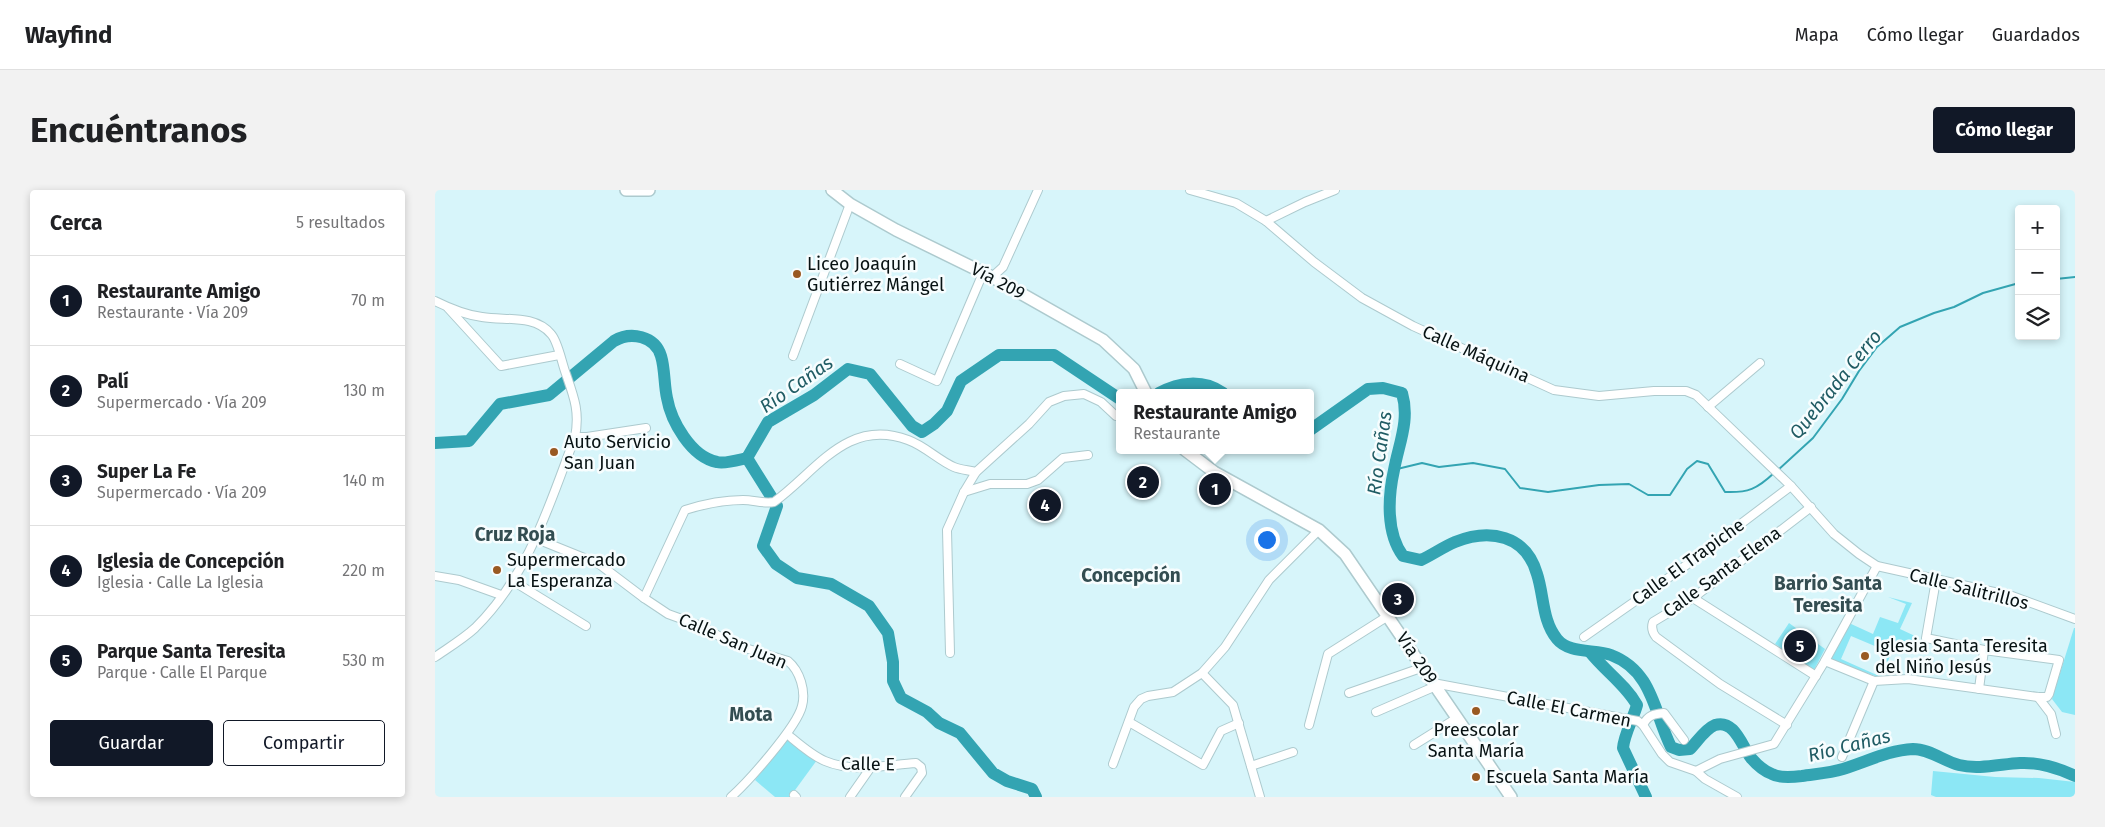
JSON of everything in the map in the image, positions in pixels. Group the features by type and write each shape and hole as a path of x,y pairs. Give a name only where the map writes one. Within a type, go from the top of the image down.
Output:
{"main road":[{"path":"626,190 649,190"},
{"name":"Vía 209","path":"832,190 850,204 895,230 987,275 1103,340 1134,370 1144,389"},
{"name":"Vía 209","path":"1190,454 1214,472 1319,530 1345,554 1421,668 1434,684 1511,797"}],"street":[{"path":"900,364 937,381 987,275 1003,267 1038,190"},
{"name":"Calle Máquina","path":"1190,190 1236,203 1266,221 1313,262 1362,298 1413,326 1554,390 1575,394 1611,396 1654,391 1686,391 1696,395 1779,474"},
{"path":"1266,221 1335,190"},
{"path":"793,356 850,204"},
{"path":"435,301 447,307 481,317 527,320 541,325 552,335 574,398 578,420 575,437 537,539 513,581 474,628 435,657"},
{"path":"447,307 501,366 559,355"},
{"path":"1708,407 1760,363"},
{"path":"950,653 947,530 964,492 976,472 1029,424 1049,402 1064,396 1084,394 1101,402 1116,416"},
{"path":"575,437 647,428"},
{"path":"644,598 685,510 710,502 744,500 766,504 774,502 844,443 862,437 887,435 908,440 952,466 976,472"},
{"path":"964,492 989,484 1027,484 1038,480 1063,458 1088,455"},
{"name":"Calle Salitrillos","path":"1779,474 1834,534 1877,566 2012,596 2075,619"},
{"name":"Calle El Trapiche","path":"1584,637 1681,569 1791,486"},
{"name":"Calle Santa Elena","path":"1787,725 1720,684 1654,634 1651,628 1653,622 1693,598 1811,507"},
{"path":"1113,764 1134,707 1141,699 1173,692 1202,673 1225,647 1269,580 1319,530"},
{"name":"Calle San Juan","path":"537,539 599,564 668,614 701,626 735,645 788,661 794,666 799,675 802,690 802,706 787,734 734,796"},
{"path":"1696,771 1720,759 1774,744 1825,661 1877,566"},
{"path":"435,576 459,580 501,595"},
{"path":"1825,661 1874,681 1908,679 2047,697 2059,660 1984,650 1926,638 1936,580"},
{"path":"513,581 586,626"},
{"path":"1693,598 1816,676"},
{"path":"1309,725 1328,654 1388,616"},
{"path":"1979,689 1984,650"},
{"path":"1349,693 1421,668"},
{"path":"1202,673 1233,705 1260,797"},
{"path":"1843,757 1874,681"},
{"path":"1376,712 1434,684"},
{"name":"Calle El Carmen","path":"1434,684 1640,723 1670,762 1696,771 1705,779 1737,797"},
{"path":"2038,697 2051,714 2056,734"},
{"path":"1640,723 1654,714 1664,713 1684,740"},
{"path":"1414,745 1457,718"},
{"path":"1129,722 1203,765 1221,731 1239,723"},
{"name":"Calle E","path":"787,734 823,760 840,766 871,767 916,763 921,767 923,773 905,797"},
{"path":"1251,766 1293,752"},
{"path":"850,797 871,767"}],"shaded area":[{"path":"1888,597 1912,603 1900,629 1915,636 1909,650 1895,644 1881,678 1830,659 1849,623 1873,634 1880,617 1898,623 1906,604","holes":["1851,636 1889,652 1879,676 1841,659"]},
{"path":"1789,623 1825,649 1814,670 1775,644"},
{"path":"2074,628 2075,715 2062,712 2052,699"},
{"path":"787,739 817,760 790,797 775,797 755,780"},
{"path":"1933,771 2075,782 2075,797 1936,797 1931,795"}],"waterway":[{"name":"Quebrada Cerro","path":"2060,279 2075,277"},
{"name":"Quebrada Cerro","path":"1778,470 1813,438 1877,347 1900,327 1954,307 1983,293 2015,284"},
{"name":"Río Cañas","path":"435,443 469,441 500,404 549,395 614,341 628,336 635,336 648,340 658,349 662,361 669,407 678,427 691,446 708,459 717,462 747,458"},
{"name":"Río Cañas","path":"747,458 768,422 814,395 848,369 870,374 912,426 922,432 934,424 947,411 961,381 999,355 1054,355 1116,396"},
{"name":"Río Cañas","path":"1167,389 1183,384 1199,384 1215,389"},
{"name":"Río Cañas","path":"1314,427 1368,389 1383,388 1402,393 1405,413 1403,432 1390,492 1390,514 1391,526 1397,547 1403,556 1421,560 1455,542 1481,536 1505,538 1515,543 1532,561 1549,624 1557,639 1568,647 1611,655 1625,662 1636,671 1650,694 1671,747 1679,750 1690,749 1708,729 1722,724 1733,730 1751,758 1758,765 1769,773 1779,776 1787,777 1833,772 1886,754 1913,749 1931,753 1959,765 1982,767 2034,763 2062,770 2075,776"},
{"path":"747,458 777,506 763,546 776,564 797,578 831,584 869,606 888,633 893,662 893,681 901,698 927,712 939,723 960,733 993,773 1007,781 1032,789 1036,797"},
{"name":"Quebrada Cerro","path":"1393,470 1422,463 1439,467 1473,463 1505,469 1520,488 1548,492 1599,485 1629,484 1648,495 1670,495 1687,469 1697,461 1708,464 1725,492 1740,492 1752,489 1774,473"},
{"path":"1590,652 1627,691 1637,705 1623,748 1646,797"}],"place":[{"name":"Liceo Joaquín Gutiérrez Mángel","path":"797,274"},
{"name":"Auto Servicio San Juan","path":"554,452"},
{"name":"Palí","path":"1143,482"},
{"name":"Restaurante Amigo","path":"1215,489"},
{"name":"Iglesia de Concepción","path":"1045,505"},
{"name":"Supermercado La Esperanza","path":"497,570"},
{"name":"Super La Fe","path":"1398,599"},
{"name":"Parque Santa Teresita","path":"1800,646"},
{"name":"Iglesia Santa Teresita del Niño Jesús","path":"1865,656"},
{"name":"Preescolar Santa María","path":"1476,711"},
{"name":"Escuela Santa María","path":"1476,777"}],"district":[{"name":"Cruz Roja","path":"515,534"},
{"name":"Concepción","path":"1131,575"},
{"name":"Barrio Santa Teresita","path":"1828,594"},
{"name":"Mota","path":"751,714"}]}
